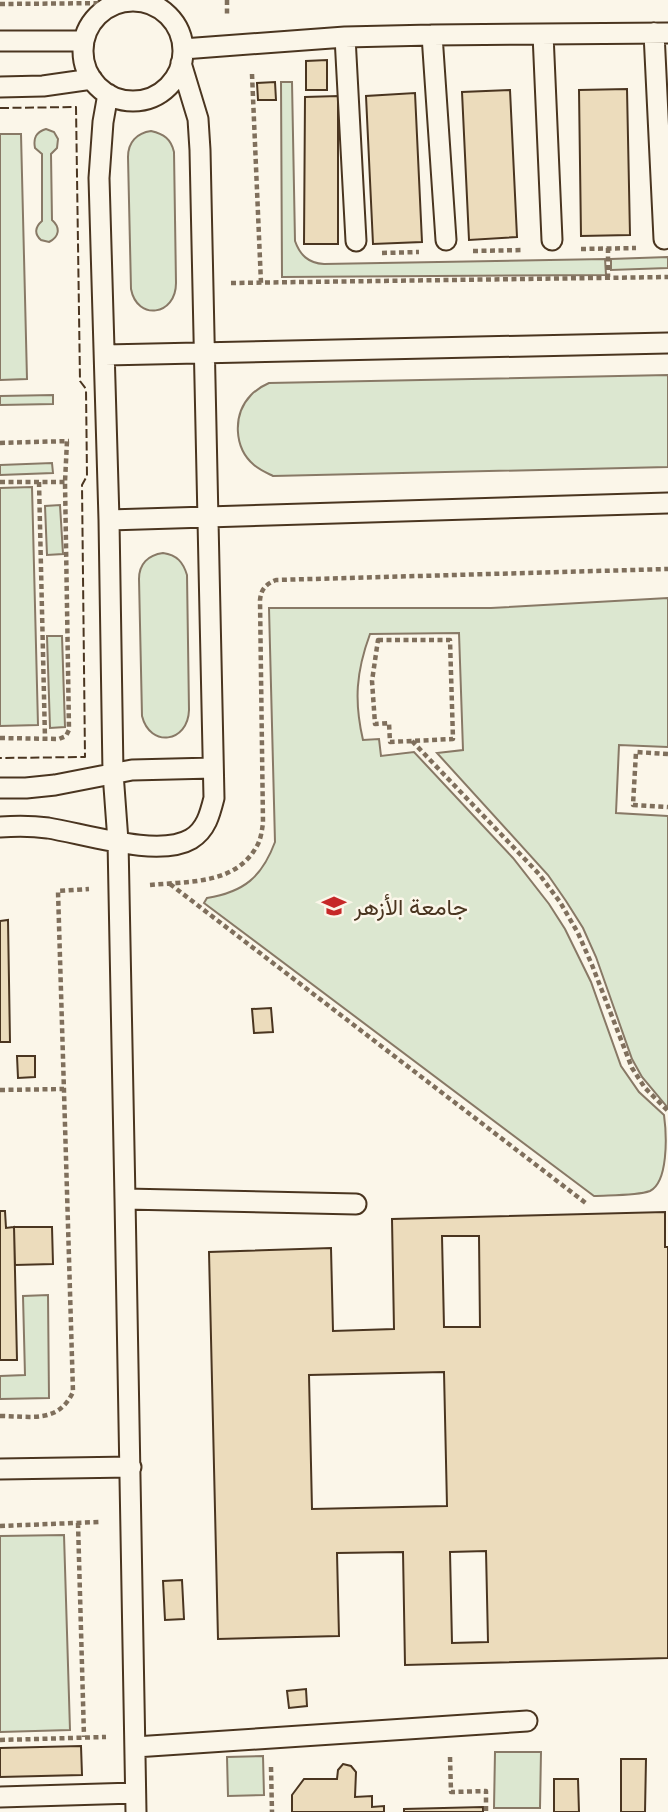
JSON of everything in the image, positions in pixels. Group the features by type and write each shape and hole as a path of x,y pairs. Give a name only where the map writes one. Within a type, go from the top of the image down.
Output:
{"lane":[{"path":"0,827 44,827 155,847 177,844 191,838 203,827 211,814 214,798 201,150 198,119 182,56 180,33 172,19 161,9 147,2 116,2 96,17 88,28 84,41 85,67 92,79 99,88 122,100 138,101 165,89 175,77 182,56"},
{"path":"182,56 251,44 345,37 661,33 664,239"},
{"path":"543,34 552,240"},
{"path":"432,35 446,240"},
{"path":"345,37 356,241"},
{"path":"0,41 84,41"},
{"path":"0,87 43,86 92,79"},
{"path":"0,1797 135,1803 118,841 113,773 110,520 99,178 108,94"},
{"path":"105,355 668,343"},
{"path":"110,520 668,503"},
{"path":"0,788 55,785 113,773 151,769 213,768"},
{"path":"125,1199 356,1205"},
{"path":"0,1469 131,1467"},
{"path":"135,1741 270,1738 527,1721"}],"path":[{"path":"0,4 116,2"},
{"path":"251,44 261,283"},
{"path":"356,241 360,250 368,253 419,252"},
{"path":"608,248 608,277"},
{"path":"580,249 641,248"},
{"path":"472,251 526,250"},
{"path":"203,284 668,277"},
{"path":"0,443 107,440"},
{"path":"0,738 59,739 66,736 69,730 65,482 67,441"},
{"path":"0,482 65,482"},
{"path":"39,482 45,739"},
{"path":"0,1416 45,1416 57,1413 67,1404 73,1392 58,891 215,878 234,872 249,859 259,842 263,822 260,600 264,587 276,580 668,569"},
{"path":"412,741 453,739 450,640 378,640 372,681 375,724 389,723 390,742 412,741 539,874 578,933 632,1068 645,1088 668,1111"},
{"path":"668,754 636,752 633,805 668,807"},
{"path":"170,883 587,1204"},
{"path":"0,1090 64,1089"},
{"path":"0,1526 131,1521"},
{"path":"78,1523 84,1737"},
{"path":"449,1727 451,1792 486,1791 486,1812"},
{"path":"0,1740 84,1737 135,1741"},
{"path":"270,1738 272,1812"}],"green space":[{"path":"281,82 292,82 295,241 299,250 309,260 324,264 605,259 606,275 282,277"},
{"path":"46,129 54,132 58,139 57,148 51,154 52,220 58,232 49,242 41,240 36,230 42,221 42,154 35,148 34,141 38,134"},
{"path":"151,131 166,138 174,152 176,283 170,302 156,310 141,306 131,289 128,152 134,139"},
{"path":"0,134 21,134 27,379 0,380"},
{"path":"668,257 668,268 611,270 611,259"},
{"path":"668,375 668,467 273,476 256,467 247,458 239,441 238,421 245,403 255,391 269,383"},
{"path":"53,395 53,404 0,405 0,396"},
{"path":"52,463 53,473 0,475 0,465"},
{"path":"32,487 38,725 0,726 0,488"},
{"path":"60,505 63,554 47,555 45,506"},
{"path":"163,553 179,560 187,575 189,710 182,729 176,735 168,737 153,733 142,716 139,574 145,561"},
{"path":"668,598 668,747 619,745 616,813 668,816 668,1108 642,1077 632,1059 596,957 583,928 566,901 548,875 437,753 463,750 459,633 370,634 359,674 358,712 363,740 379,739 381,756 414,752 513,858 565,929 591,982 621,1066 639,1092 664,1115 665,1158 656,1186 650,1191 637,1194 594,1196 204,903 207,898 231,892 250,881 264,865 275,842 269,608 491,608"},
{"path":"47,636 62,636 65,727 50,728"},
{"path":"48,1295 49,1398 0,1399 0,1376 25,1375 23,1296"},
{"path":"64,1535 70,1730 0,1732 0,1536"},
{"path":"495,1752 541,1752 540,1808 494,1808"},
{"path":"263,1756 264,1795 228,1796 227,1757"}],"building":[{"path":"327,60 327,90 306,90 306,61"},
{"path":"275,82 276,100 258,100 257,83"},
{"path":"627,89 630,235 581,236 579,90"},
{"path":"510,90 517,237 469,240 462,92"},
{"path":"415,93 422,242 373,244 366,96"},
{"path":"338,96 338,244 304,244 305,97"},
{"path":"8,920 10,1042 0,1042 0,921"},
{"path":"271,1008 273,1032 254,1033 252,1009"},
{"path":"17,1056 35,1056 35,1077 18,1078"},
{"path":"0,1211 5,1211 6,1228 14,1227 17,1360 0,1360"},
{"path":"665,1212 665,1247 668,1247 668,1658 405,1665 403,1552 337,1553 339,1636 218,1639 209,1252 331,1248 333,1331 394,1329 392,1219","holes":["442,1236 479,1236 480,1327 444,1327","444,1372 447,1506 312,1509 309,1375","486,1551 488,1642 452,1643 450,1552"]},
{"path":"14,1227 52,1227 53,1264 15,1265"},
{"path":"182,1580 184,1619 165,1620 163,1581"},
{"path":"306,1689 307,1706 289,1708 287,1691"},
{"path":"81,1746 82,1775 0,1777 0,1748"},
{"path":"621,1759 646,1759 645,1812 621,1812"},
{"path":"343,1764 351,1766 356,1772 355,1797 372,1796 372,1807 384,1806 384,1812 292,1812 292,1795 304,1779 337,1779 338,1770"},
{"path":"554,1779 578,1779 579,1812 554,1812"},
{"path":"483,1807 483,1812 404,1812 404,1809"}],"fence":[{"path":"0,108 76,107 80,381 86,389 87,476 82,485 85,757 0,758"}],"place":[{"name":"جامعة الأزهر","path":"334,906"}]}
